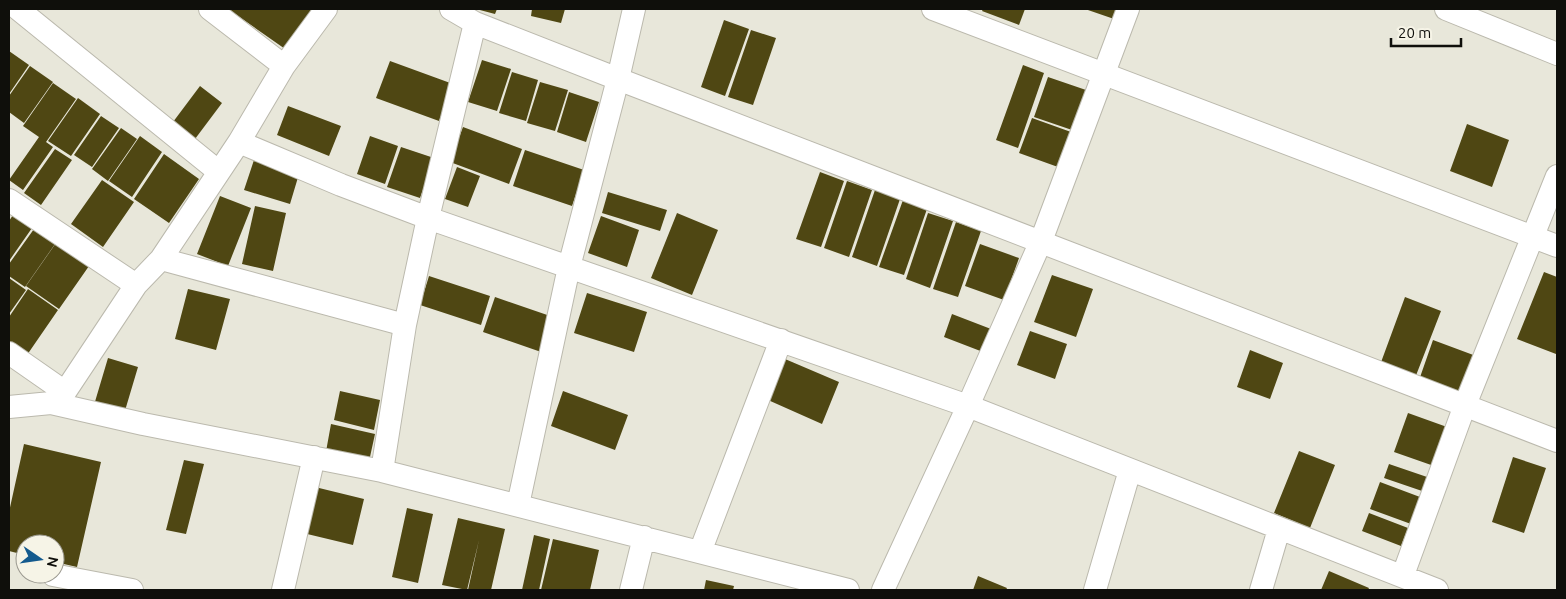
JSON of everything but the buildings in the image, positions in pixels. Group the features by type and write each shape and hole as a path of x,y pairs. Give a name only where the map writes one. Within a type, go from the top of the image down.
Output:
{"street":[{"path":"210,9 284,66"},
{"path":"9,408 58,398 136,285 161,259 239,142 284,66 326,9"},
{"path":"451,9 475,23 618,80 1041,241 1557,441"},
{"path":"518,505 569,267 618,80 634,9"},
{"path":"933,9 1557,246"},
{"path":"883,590 968,406 1041,241 1128,9"},
{"path":"1446,9 1557,54"},
{"path":"17,13 219,172"},
{"path":"382,471 405,325 428,218 475,23"},
{"path":"239,142 342,186 428,218 968,406 1403,575 1437,590"},
{"path":"1403,575 1465,405 1557,176"},
{"path":"9,200 136,285"},
{"path":"161,259 405,325"},
{"path":"700,552 781,340"},
{"path":"9,353 58,398 143,424 382,471 700,552 803,584 848,590"},
{"path":"283,590 314,457"},
{"path":"1095,590 1130,470"},
{"path":"1261,590 1280,528"},
{"path":"631,590 644,537"},
{"path":"65,577 132,590"}]}
